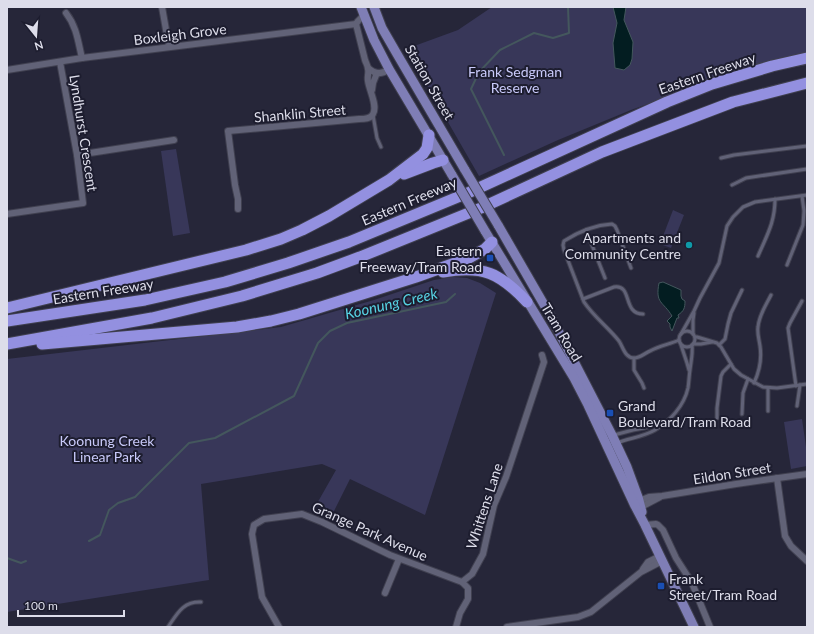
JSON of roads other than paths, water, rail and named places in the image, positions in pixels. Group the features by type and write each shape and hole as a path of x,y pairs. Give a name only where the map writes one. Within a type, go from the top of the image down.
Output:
{"highway":[{"name":"Eastern Freeway","path":"7,321 145,300 225,282 288,263 349,242 470,192 667,102 712,84 772,66 807,58"},
{"path":"7,344 152,318 242,296 317,273 480,208 602,152 732,102 807,83"},
{"path":"7,308 246,250 270,243 302,230 389,180 423,154 427,148 429,135"},
{"path":"389,180 428,164 443,160"},
{"path":"7,344 50,343 237,327 271,321 299,314 416,277 469,258 485,249 492,242"},
{"path":"416,277 456,270 482,271 504,280 528,302"}],"main road":[{"name":"Station Street","path":"374,7 382,28 465,170"},
{"name":"Station Street","path":"363,11 374,40 389,69 443,160"},
{"path":"363,11 368,15 379,18"},
{"path":"382,28 386,46 392,62 389,69"},
{"path":"443,160 450,160 457,163 465,170"},
{"name":"Tram Road","path":"443,160 574,378 638,505"},
{"name":"Tram Road","path":"465,170 550,315 614,439 627,467 645,524 694,627"},
{"path":"492,242 498,225"},
{"path":"605,442 614,439"}],"street":[{"path":"162,7 169,47"},
{"path":"363,11 356,24 368,68 368,82 372,93 374,107 373,115"},
{"path":"66,13 72,20 75,28 82,58"},
{"name":"Boxleigh Grove","path":"7,70 82,58 356,24"},
{"name":"Lyndhurst Crescent","path":"7,214 84,202 60,62"},
{"path":"368,68 377,73 386,72 389,69"},
{"path":"372,93 373,83 377,73"},
{"name":"Shanklin Street","path":"238,209 238,199 228,131 370,118 373,115"},
{"path":"77,156 174,140"},
{"path":"542,355 544,362 550,367"},
{"name":"Whittens Lane","path":"462,582 472,574 483,554 494,505 506,477 544,362"},
{"name":"Eildon Street","path":"638,505 649,497 654,496 807,474"},
{"path":"777,478 785,536 791,546 807,561"},
{"name":"Grange Park Avenue","path":"279,627 262,597 252,534 254,525 264,519 302,514 322,522 390,556 462,582"},
{"path":"645,524 656,524 663,530 676,558 692,583 710,627"},
{"path":"507,627 578,617 591,612 641,572 648,562 661,558"},
{"path":"385,593 399,559"},
{"path":"456,627 460,613 468,599 468,588 462,582"}],"lane":[{"path":"373,115 377,138 381,147"},
{"path":"721,158 807,146"},
{"path":"732,185 746,178 807,169"},
{"path":"631,268 615,226 612,224 603,224 586,230 564,241 563,245 583,299 588,307 600,322 618,340 627,356 630,358 638,358 651,350 679,340 719,263 727,226 732,217 739,210 748,204 764,200 807,195"},
{"path":"787,265 803,224 804,211 802,196"},
{"path":"758,256 771,226 775,212 775,199"},
{"path":"586,230 605,278"},
{"path":"583,299 619,286 622,287 634,312 637,314 642,314"},
{"path":"719,345 724,339 731,313 742,290"},
{"path":"754,383 759,373 761,356 758,328 760,318 771,295"},
{"path":"796,386 788,328 802,301"},
{"path":"689,374 695,340 693,320 694,311"},
{"path":"682,334 690,332 694,336 719,345 730,364 741,375 763,387 777,388 807,384"},
{"path":"614,439 635,438 654,430 667,421 678,409 685,398 689,382 687,363 679,340"},
{"path":"682,345 687,347 712,342"},
{"path":"634,358 634,370 644,388"},
{"path":"717,418 720,376 730,364"},
{"path":"742,414 743,393 748,379"},
{"path":"797,406 800,385"},
{"path":"768,388 768,410"},
{"path":"614,439 633,430 667,421"},
{"path":"168,627 182,608 196,602 201,602"}],"waterway":[{"name":"Koonung Creek","path":"504,155 471,89 479,72 500,50 534,33 553,38 569,33 568,7"},
{"name":"Koonung Creek","path":"89,541 100,535 109,510 118,503 135,497 189,443 215,438 294,396 318,343 330,331 347,323 446,302 455,294"},
{"name":"Koonung Creek","path":"7,558 21,563 26,561"}],"place":[{"name":"Apartments and Community Centre","path":"689,245"},
{"name":"Eastern Freeway/Tram Road","path":"490,258"},
{"name":"Grand Boulevard/Tram Road","path":"610,413"},
{"name":"Frank Street/Tram Road","path":"661,586"}],"park label":[{"name":"Frank Sedgman Reserve","path":"515,80"},
{"name":"Koonung Creek Linear Park","path":"107,448"}]}
